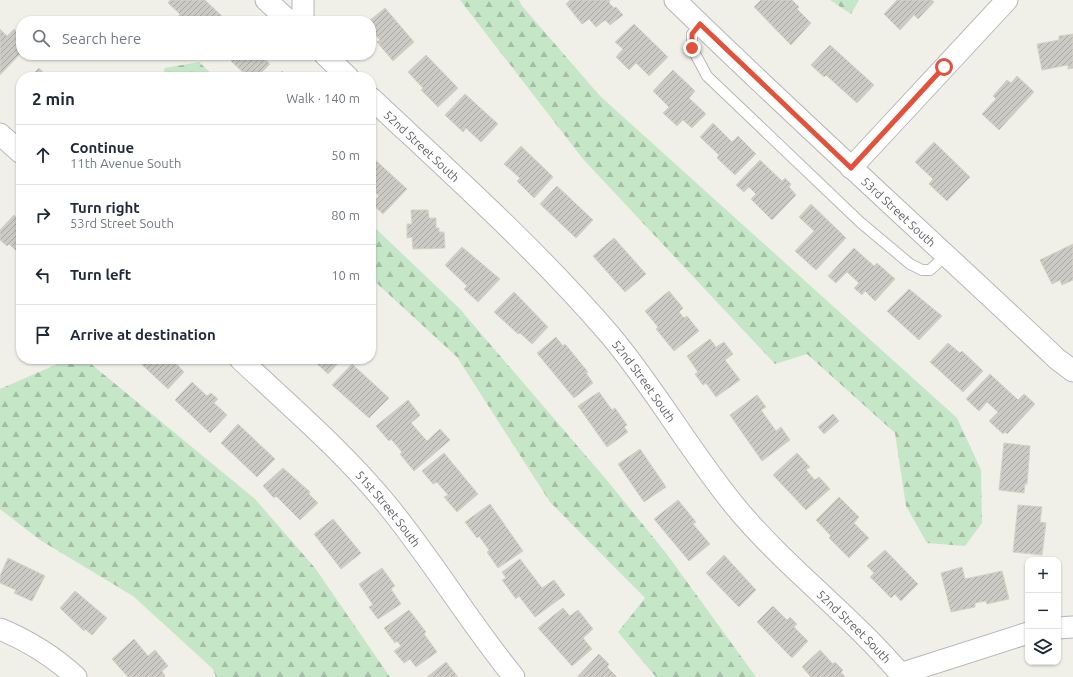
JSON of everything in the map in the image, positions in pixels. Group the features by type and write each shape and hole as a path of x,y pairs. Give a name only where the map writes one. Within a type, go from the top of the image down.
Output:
{"street":[{"path":"266,0 284,16"},
{"path":"303,0 303,16"},
{"name":"53rd Street South","path":"674,0 851,168 946,254 1057,359 1073,371"},
{"path":"851,168 1007,0"},
{"path":"330,60 343,72"},
{"name":"52nd Street South","path":"376,103 524,242 554,273 638,370 695,454 739,511 791,566 862,632 902,675"},
{"path":"0,134 16,148"},
{"name":"51st Street South","path":"245,364 344,457 387,505 514,677"},
{"path":"1061,628 1073,627"},
{"path":"0,629 34,645 55,659 76,677"},
{"path":"902,675 1025,634"}],"lane":[{"path":"700,24 692,34 692,48 707,76 860,222 910,264 922,270 930,270 946,254"}],"green space":[{"path":"460,0 519,0 522,6 600,96 957,418 981,470 982,523 965,546 927,543 906,506 895,433 807,354 775,364 583,159"},
{"path":"830,0 859,0 851,14"},
{"path":"199,62 210,72 164,72 165,68"},
{"path":"376,229 459,308 605,478 666,553 756,677 656,677 618,632 645,598 550,502 457,357 376,283"},
{"path":"58,364 91,364 255,499 315,568 390,677 216,677 213,669 133,596 40,540 0,509 0,389"}],"building":[{"path":"170,0 205,0 222,16 179,16 180,14 168,3"},
{"path":"570,0 610,0 609,3 614,8 616,7 623,15 610,25 605,20 596,27 589,19 582,24 566,4"},
{"path":"761,0 792,0 799,7 797,9 811,23 791,45 754,7"},
{"path":"897,0 932,0 934,2 918,19 914,15 900,30 884,14"},
{"path":"385,8 414,42 393,61 377,42 380,40 376,35 375,16"},
{"path":"634,24 668,57 649,76 636,63 629,70 616,57 623,49 615,42"},
{"path":"0,29 7,36 14,29 16,31 16,58 0,75"},
{"path":"1073,34 1073,68 1068,69 1068,65 1042,70 1037,44 1059,40 1059,36"},
{"path":"830,45 874,85 857,103 826,75 824,77 811,65"},
{"path":"426,55 458,88 438,107 421,90 423,88 408,72"},
{"path":"266,60 270,64 262,72 243,72 231,61"},
{"path":"39,68 43,72 35,72"},
{"path":"673,70 695,91 689,98 706,114 692,128 683,120 677,126 663,113 669,107 653,91"},
{"path":"1017,76 1034,92 999,130 982,114 996,99 993,96 1007,80 1011,83"},
{"path":"465,94 498,124 481,142 466,128 463,132 445,115"},
{"path":"713,123 732,142 738,136 756,154 735,175 717,158 719,155 700,137"},
{"path":"934,142 970,177 947,201 929,184 933,179 915,162"},
{"path":"521,146 553,177 534,198 517,181 520,178 504,164"},
{"path":"760,160 782,181 785,178 791,184 789,187 796,195 772,220 751,199 756,194 749,187 744,192 736,185"},
{"path":"376,161 407,189 383,214 376,208 376,199 379,196 376,193"},
{"path":"557,186 593,220 576,238 540,204"},
{"path":"811,204 846,238 816,270 795,251 814,231 799,217"},
{"path":"411,210 428,210 429,218 436,218 436,228 439,228 439,232 444,232 445,248 413,249 412,237 407,238 407,224 412,224"},
{"path":"14,215 16,217 16,250 9,244 7,246 0,240 0,230"},
{"path":"614,238 646,274 625,292 593,256"},
{"path":"1073,244 1073,280 1062,285 1060,280 1052,284 1040,260"},
{"path":"462,247 500,279 478,302 464,289 467,286 445,265"},
{"path":"854,248 874,266 877,263 895,279 875,301 865,291 862,295 854,288 859,283 847,272 836,283 828,276"},
{"path":"909,289 942,316 919,340 887,311"},
{"path":"669,291 683,308 679,312 684,318 687,316 699,331 674,351 656,329 658,327 645,311"},
{"path":"514,292 548,327 532,344 520,333 518,334 494,312"},
{"path":"556,337 563,346 565,344 588,372 586,373 593,383 574,398 537,353"},
{"path":"710,339 716,347 724,342 733,354 725,360 740,380 716,397 706,383 703,385 695,374 698,372 687,356"},
{"path":"948,343 960,353 962,351 983,371 963,392 930,362"},
{"path":"141,364 177,364 184,372 168,389"},
{"path":"317,364 337,364 328,374"},
{"path":"352,364 389,398 369,418 332,385"},
{"path":"990,374 1018,400 1024,394 1035,404 1007,434 1005,432 1003,434 989,421 998,412 987,402 979,411 966,399"},
{"path":"192,382 207,396 211,393 218,399 214,403 227,415 210,433 175,400"},
{"path":"599,392 612,410 615,408 627,425 624,427 628,432 607,447 578,406"},
{"path":"757,395 766,407 761,410 776,431 781,427 790,440 762,461 730,415"},
{"path":"408,400 420,415 411,423 427,441 440,429 450,440 414,471 400,454 402,452 391,439 389,441 376,426"},
{"path":"833,414 839,421 824,434 818,427"},
{"path":"238,424 275,459 257,477 221,443"},
{"path":"1004,443 1030,446 1027,484 1025,484 1024,493 999,490"},
{"path":"640,449 666,487 644,502 618,464"},
{"path":"444,453 478,494 457,512 444,497 448,495 437,482 433,484 422,471"},
{"path":"797,453 810,467 806,470 815,480 819,477 830,489 806,510 773,475"},
{"path":"283,468 310,492 309,494 318,503 300,520 276,496 274,498 263,486"},
{"path":"839,497 859,517 854,523 869,538 849,558 829,538 831,536 816,520"},
{"path":"678,500 696,522 693,524 710,544 689,561 654,519"},
{"path":"490,504 523,551 498,568 487,552 489,550 479,536 477,538 465,522"},
{"path":"1018,505 1042,507 1040,522 1046,523 1042,555 1013,552"},
{"path":"333,519 361,553 341,569 314,534"},
{"path":"885,550 918,584 901,601 895,594 891,598 870,577 874,573 867,566"},
{"path":"724,555 756,590 739,607 706,573"},
{"path":"8,558 45,576 32,601 14,593 16,590 0,583 0,576"},
{"path":"520,559 542,588 554,580 565,595 535,617 519,596 516,599 502,580 506,578 502,572"},
{"path":"962,567 965,579 1002,571 1009,599 987,604 986,601 975,603 975,607 951,612 941,573"},
{"path":"382,568 395,586 391,589 401,604 378,619 369,607 373,605 359,584"},
{"path":"75,591 107,618 92,635 85,629 84,631 60,608"},
{"path":"773,606 787,620 790,617 797,624 794,627 808,641 792,658 757,622"},
{"path":"563,608 570,616 578,610 593,629 583,638 592,649 572,666 538,628"},
{"path":"409,610 426,632 424,634 437,652 416,667 410,659 404,663 394,651 401,646 397,641 395,643 384,628"},
{"path":"134,639 148,656 155,650 168,666 162,671 165,676 164,677 128,677 112,659"},
{"path":"820,650 833,664 835,662 843,670 841,672 845,677 811,677 802,667"},
{"path":"599,654 609,664 607,667 617,677 577,677"},
{"path":"446,662 458,677 427,677"}],"route":[{"path":"692,48 692,34 700,24 851,168 944,67"}]}
